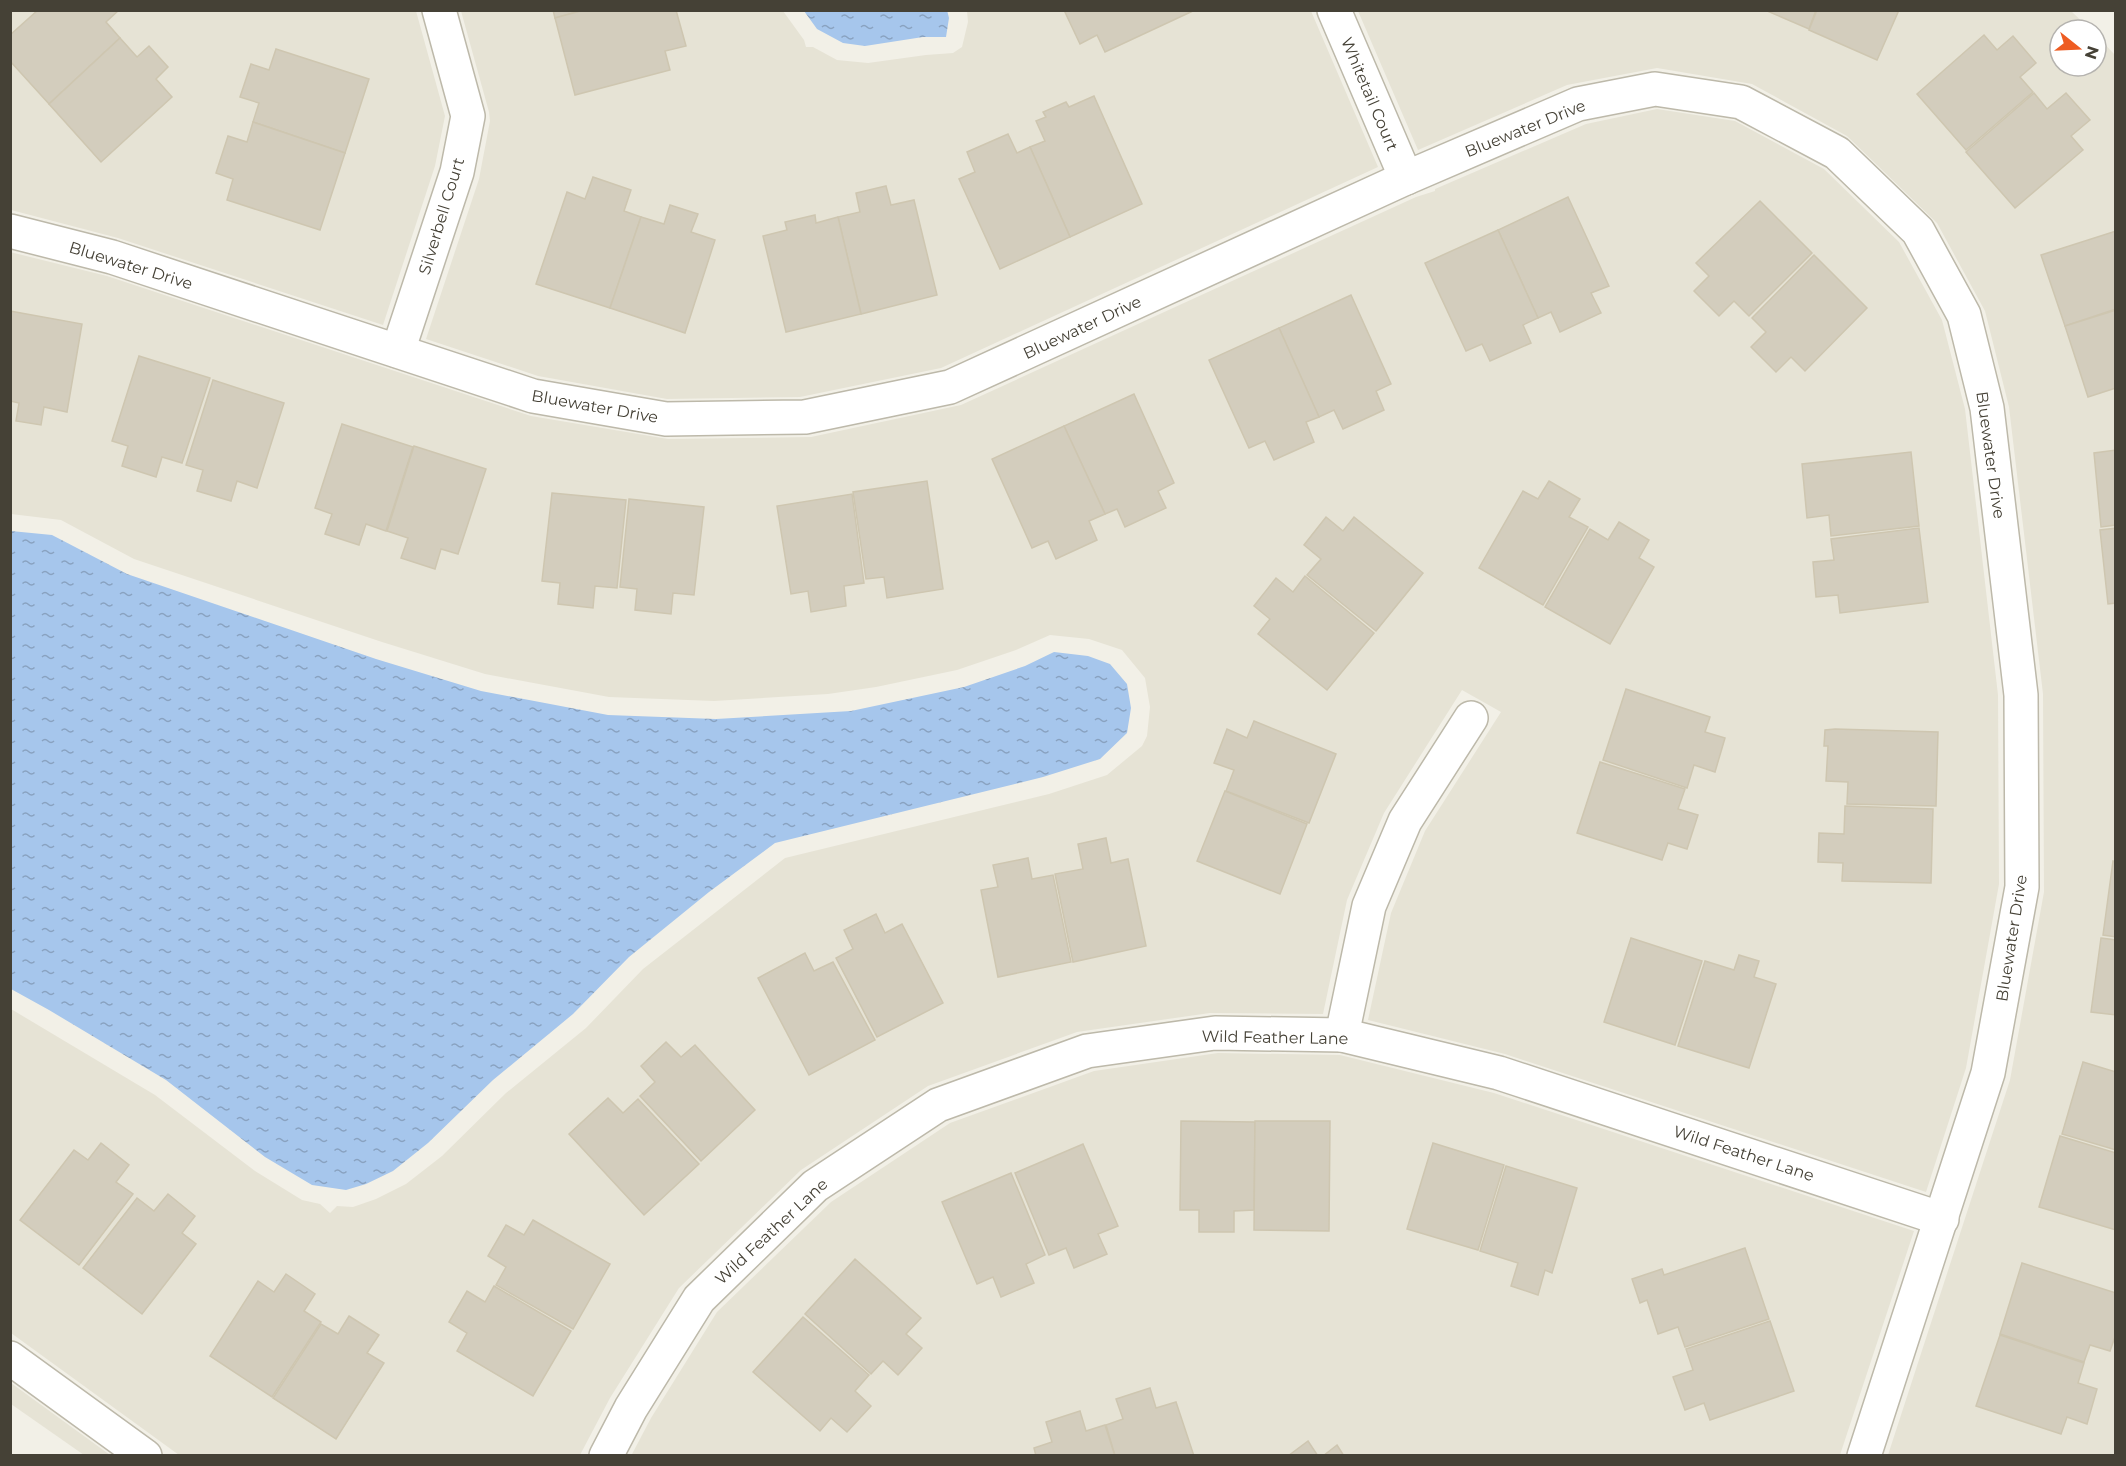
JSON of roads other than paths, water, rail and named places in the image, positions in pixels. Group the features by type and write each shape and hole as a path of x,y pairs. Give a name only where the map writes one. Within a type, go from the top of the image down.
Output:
{"street":[{"name":"Silverbell Court","path":"398,351 457,172 468,116 439,10"},
{"name":"Whitetail Court","path":"1334,10 1406,178"},
{"name":"Bluewater Drive","path":"10,231 112,257 533,396 666,419 805,417 950,387 1406,178 1578,104 1655,88 1742,102 1837,153 1918,231 1964,315 1987,408 2021,696 2022,887 1988,1073 1864,1455"},
{"path":"1342,1035 1370,906 1405,821 1471,718"},
{"name":"Wild Feather Lane","path":"606,1455 631,1407 699,1299 815,1186 938,1105 1087,1051 1215,1033 1342,1035 1499,1073 1942,1219"},
{"path":"10,1358 145,1455"}],"water":[{"path":"947,10 949,18 946,37 923,37 865,46 843,43 817,29 804,11"},
{"path":"11,531 52,535 127,574 376,659 481,691 608,715 716,719 851,711 964,687 1025,666 1054,652 1088,656 1110,664 1127,684 1131,708 1127,733 1100,759 1043,777 775,843 709,892 629,957 573,1014 493,1080 428,1143 393,1171 366,1184 346,1190 312,1185 265,1157 166,1080 11,989"}]}
